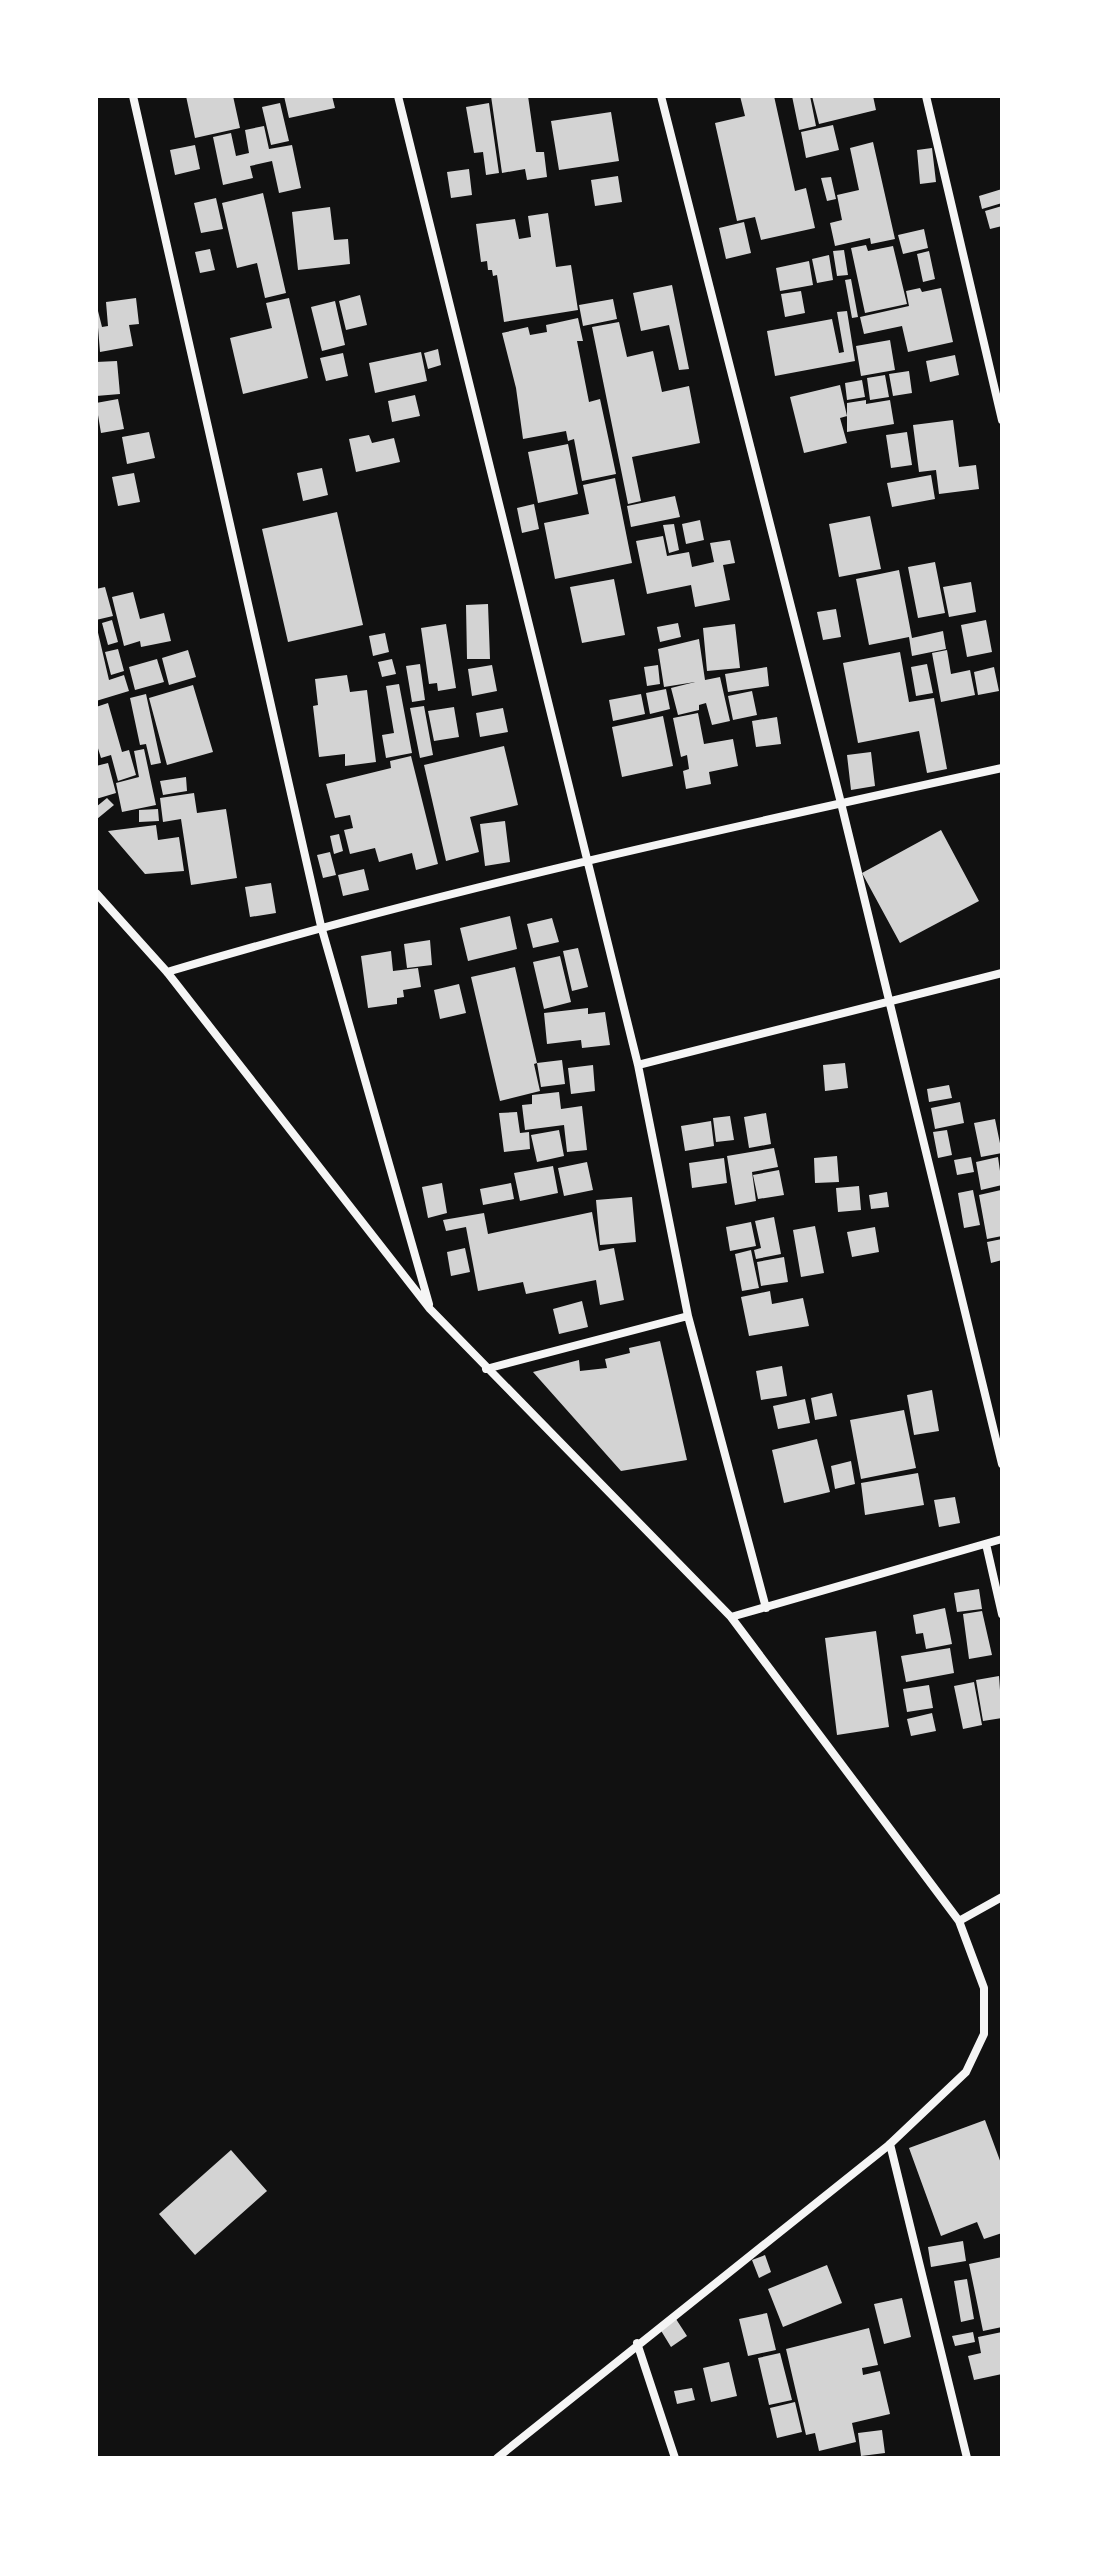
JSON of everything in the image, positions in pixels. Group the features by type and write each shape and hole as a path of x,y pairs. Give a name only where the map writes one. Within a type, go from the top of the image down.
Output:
{"street":[{"path":"133,96 321,926 430,1309"},
{"path":"398,96 585,861 638,1065 688,1316 766,1608"},
{"path":"661,96 841,803 1002,1464"},
{"path":"926,96 1002,420"},
{"path":"167,972 321,926 585,861 1002,768"},
{"path":"96,893 167,972 430,1309 731,1617 959,1921 984,1988 984,2034 966,2072 890,2144 637,2343 497,2458"},
{"path":"638,1065 1002,973"},
{"path":"486,1369 688,1316"},
{"path":"731,1617 1002,1539"},
{"path":"986,1544 1002,1614"},
{"path":"959,1921 1002,1897"},
{"path":"890,2144 967,2458"},
{"path":"637,2343 675,2458"}],"building":[{"path":"186,96 233,96 240,128 195,138"},
{"path":"284,96 332,96 335,108 289,118"},
{"path":"491,96 528,96 536,152 544,152 547,177 527,180 525,169 502,173"},
{"path":"740,96 774,96 795,191 806,188 815,228 761,240 755,217 737,221 715,123 745,116"},
{"path":"792,96 810,96 816,126 799,130"},
{"path":"812,96 873,96 876,110 819,124"},
{"path":"280,103 289,141 271,145 262,107"},
{"path":"489,103 499,173 486,175 483,152 474,153 466,107"},
{"path":"611,112 619,161 559,170 551,121"},
{"path":"833,125 839,150 806,158 801,132"},
{"path":"264,126 269,149 292,145 301,188 279,193 272,161 250,166 253,178 223,185 213,137 231,133 236,156 249,153 245,130"},
{"path":"873,142 895,239 871,244 870,238 835,246 830,223 842,220 837,195 859,190 850,148"},
{"path":"195,145 200,169 175,175 170,150"},
{"path":"932,148 936,182 920,184 917,150"},
{"path":"469,169 472,195 451,198 447,172"},
{"path":"618,176 622,202 595,206 591,180"},
{"path":"831,177 836,199 827,201 821,178"},
{"path":"1002,189 1002,203 982,209 979,196"},
{"path":"263,193 286,293 265,298 257,263 237,268 222,203"},
{"path":"216,198 223,229 201,233 194,203"},
{"path":"1002,206 1002,226 990,229 985,211"},
{"path":"330,207 334,240 348,239 350,264 298,270 292,212"},
{"path":"548,213 556,267 571,265 578,310 504,322 497,275 493,276 492,270 488,270 487,261 481,262 476,224 515,219 519,239 531,237 528,216"},
{"path":"744,222 751,253 726,259 719,228"},
{"path":"924,229 928,248 903,254 898,235"},
{"path":"866,245 868,251 893,246 907,304 865,313 851,248"},
{"path":"210,249 215,270 200,273 195,252"},
{"path":"844,250 848,275 837,276 833,251"},
{"path":"929,251 935,279 923,282 917,254"},
{"path":"829,255 833,280 817,283 812,259"},
{"path":"809,261 813,285 780,291 776,268"},
{"path":"851,279 858,317 852,318 845,280"},
{"path":"672,285 689,369 679,370 669,325 641,331 633,293"},
{"path":"920,288 922,292 941,288 953,342 908,352 902,326 864,334 860,317 909,306 906,291"},
{"path":"801,291 805,313 785,317 781,294"},
{"path":"360,295 367,325 346,330 339,301"},
{"path":"136,298 139,324 129,325 133,346 100,352 96,303 102,327 108,326 106,302"},
{"path":"289,298 308,378 243,394 230,338 272,328 266,303"},
{"path":"613,299 617,319 583,326 579,305"},
{"path":"335,301 345,345 322,351 311,307"},
{"path":"847,311 855,361 775,376 767,331 832,319 839,353 844,352 837,312"},
{"path":"578,318 583,341 577,341 589,402 600,399 616,474 582,481 574,439 568,441 566,431 523,439 516,388 502,333 528,327 530,335 547,332 546,325"},
{"path":"619,322 627,357 653,351 662,392 689,386 700,443 632,457 641,501 628,504 592,327"},
{"path":"890,340 895,370 861,376 856,346"},
{"path":"438,349 441,365 428,369 424,353"},
{"path":"421,352 427,381 375,393 369,363"},
{"path":"343,353 348,376 326,381 320,358"},
{"path":"955,355 959,375 930,382 926,361"},
{"path":"117,361 120,394 96,396 96,362"},
{"path":"909,371 912,393 893,396 889,374"},
{"path":"885,375 889,397 870,400 867,378"},
{"path":"862,380 865,397 847,400 845,383"},
{"path":"840,385 847,416 840,418 847,443 804,453 790,397"},
{"path":"415,395 420,416 392,422 388,401"},
{"path":"118,399 124,429 101,433 96,403"},
{"path":"866,400 866,404 890,400 894,424 847,432 847,403"},
{"path":"953,420 959,467 976,465 979,489 939,494 936,470 919,472 913,425"},
{"path":"149,432 155,458 127,464 122,437"},
{"path":"907,432 912,465 891,468 886,435"},
{"path":"369,435 372,443 394,438 400,462 356,472 349,439"},
{"path":"568,444 578,494 538,503 528,452"},
{"path":"322,468 328,495 303,501 297,473"},
{"path":"134,473 140,502 118,506 112,477"},
{"path":"931,475 935,499 892,507 887,483"},
{"path":"615,478 632,563 555,579 544,523 589,514 583,485"},
{"path":"675,496 680,517 631,527 627,506"},
{"path":"534,504 539,529 522,533 517,508"},
{"path":"337,512 363,625 288,642 262,529"},
{"path":"870,516 881,569 839,577 829,524"},
{"path":"700,520 704,540 686,544 682,524"},
{"path":"674,524 679,550 669,553 663,525"},
{"path":"663,536 667,556 689,552 692,567 714,562 710,543 730,540 735,563 723,565 730,600 695,607 691,585 647,594 636,541"},
{"path":"935,562 945,613 918,618 908,567"},
{"path":"899,570 912,638 943,631 946,649 912,656 909,637 869,645 856,579"},
{"path":"614,579 625,635 582,643 570,587"},
{"path":"971,582 976,612 949,617 943,587"},
{"path":"105,587 113,616 96,620 96,589"},
{"path":"133,592 140,619 164,613 171,641 141,647 140,641 124,646 112,597"},
{"path":"488,604 490,659 467,659 466,605"},
{"path":"836,609 841,637 823,640 817,612"},
{"path":"112,620 118,642 108,645 102,623"},
{"path":"986,620 992,652 967,657 961,625"},
{"path":"678,623 681,637 660,642 657,627"},
{"path":"96,624 109,680 124,675 129,691 96,701"},
{"path":"446,624 456,688 438,691 437,683 429,684 421,628"},
{"path":"735,624 740,668 707,671 703,628"},
{"path":"385,633 389,652 373,656 369,636"},
{"path":"699,639 705,680 720,677 730,721 712,725 706,703 699,705 699,710 678,715 671,688 695,682 664,687 658,649"},
{"path":"118,649 124,671 111,675 105,652"},
{"path":"188,650 196,677 169,685 162,658"},
{"path":"947,650 951,674 970,670 975,695 941,702 932,653"},
{"path":"900,652 909,702 934,698 947,769 927,773 919,731 858,743 843,663"},
{"path":"157,659 164,682 135,690 129,667"},
{"path":"392,659 396,674 382,677 378,662"},
{"path":"420,664 425,700 412,702 406,666"},
{"path":"927,664 933,693 916,696 911,667"},
{"path":"492,665 497,691 472,696 468,669"},
{"path":"658,665 660,684 647,686 644,667"},
{"path":"767,667 769,686 728,692 725,674"},
{"path":"994,667 999,691 978,695 974,672"},
{"path":"347,675 350,692 367,690 376,762 345,766 345,754 319,757 313,706 318,705 315,679"},
{"path":"399,684 412,753 386,758 382,735 394,733 386,686"},
{"path":"193,685 213,752 167,765 149,698"},
{"path":"666,689 670,709 650,714 646,693"},
{"path":"752,691 757,715 733,720 728,696"},
{"path":"146,694 161,763 151,765 146,744 140,745 130,698"},
{"path":"641,694 645,714 613,721 609,700"},
{"path":"108,703 122,752 129,750 136,775 118,781 111,755 101,758 96,742 96,707"},
{"path":"424,706 433,755 420,758 410,708"},
{"path":"454,707 459,737 434,741 428,711"},
{"path":"503,708 508,732 480,737 476,713"},
{"path":"698,713 704,744 733,739 738,766 709,772 711,784 686,789 683,771 689,769 687,755 681,757 673,718"},
{"path":"663,716 673,766 622,777 612,727"},
{"path":"777,717 781,744 756,747 752,721"},
{"path":"504,746 518,805 470,817 479,852 446,861 424,765"},
{"path":"144,749 156,805 122,812 116,783 139,777 134,751"},
{"path":"871,752 875,786 851,790 847,755"},
{"path":"411,756 438,864 416,870 412,853 379,862 375,848 350,854 344,830 353,828 350,815 335,818 326,784 391,768 390,761"},
{"path":"108,763 116,793 96,799 96,766"},
{"path":"186,777 187,791 163,795 160,781"},
{"path":"194,793 197,813 226,809 237,878 191,885 181,819 163,822 160,798"},
{"path":"107,798 114,805 97,819 96,807"},
{"path":"158,809 159,821 139,822 139,810"},
{"path":"505,821 510,862 485,866 480,824"},
{"path":"156,825 158,840 179,837 184,871 145,874 108,831"},
{"path":"941,830 979,901 900,943 862,873"},
{"path":"339,834 343,851 334,854 330,836"},
{"path":"330,852 336,875 323,878 317,855"},
{"path":"364,869 369,890 343,896 338,875"},
{"path":"271,883 276,913 250,917 245,887"},
{"path":"510,916 517,949 468,961 460,928"},
{"path":"552,918 559,942 533,948 527,924"},
{"path":"430,940 432,965 407,968 404,944"},
{"path":"578,948 588,987 572,991 563,951"},
{"path":"391,951 393,971 418,968 421,987 403,990 404,997 397,998 397,1004 368,1008 361,956"},
{"path":"560,956 571,1002 544,1009 533,962"},
{"path":"515,967 537,1063 534,1064 540,1091 500,1101 471,977"},
{"path":"459,984 466,1013 440,1019 434,990"},
{"path":"588,1008 588,1014 605,1012 610,1045 582,1048 581,1040 547,1044 544,1013"},
{"path":"562,1060 565,1084 541,1087 537,1063"},
{"path":"845,1063 848,1088 825,1091 823,1065"},
{"path":"593,1065 595,1091 571,1094 568,1068"},
{"path":"949,1085 952,1098 929,1102 927,1089"},
{"path":"559,1092 561,1109 582,1106 587,1150 567,1152 564,1125 525,1130 522,1105 532,1104 532,1095"},
{"path":"960,1102 964,1123 935,1129 931,1108"},
{"path":"517,1112 520,1133 529,1132 530,1149 504,1152 499,1113"},
{"path":"766,1113 771,1144 749,1148 744,1117"},
{"path":"730,1116 734,1140 716,1142 713,1118"},
{"path":"995,1119 1002,1153 981,1157 974,1123"},
{"path":"711,1121 714,1146 685,1151 681,1126"},
{"path":"559,1130 564,1156 537,1162 531,1135"},
{"path":"947,1130 952,1155 938,1158 933,1132"},
{"path":"774,1148 778,1167 752,1172 756,1201 735,1205 727,1156"},
{"path":"837,1156 839,1182 815,1183 814,1158"},
{"path":"971,1157 974,1172 957,1175 954,1160"},
{"path":"998,1157 1002,1185 981,1190 976,1162"},
{"path":"724,1158 727,1183 692,1188 689,1163"},
{"path":"587,1162 593,1190 564,1196 558,1168"},
{"path":"553,1166 558,1193 520,1201 514,1173"},
{"path":"779,1170 784,1195 758,1199 753,1175"},
{"path":"442,1183 447,1213 428,1218 422,1187"},
{"path":"511,1183 514,1199 483,1205 480,1189"},
{"path":"859,1186 861,1210 838,1212 836,1188"},
{"path":"973,1190 980,1225 964,1228 958,1193"},
{"path":"1001,1190 1002,1236 987,1239 979,1195"},
{"path":"887,1192 889,1207 871,1209 869,1195"},
{"path":"632,1197 636,1242 600,1245 596,1200"},
{"path":"592,1212 599,1251 614,1248 624,1300 600,1305 596,1280 526,1294 523,1282 478,1291 466,1227 446,1231 443,1220 484,1213 488,1234"},
{"path":"774,1217 781,1254 756,1259 754,1250 761,1248 755,1221"},
{"path":"751,1222 756,1246 730,1251 726,1227"},
{"path":"815,1226 824,1273 801,1277 793,1230"},
{"path":"875,1227 879,1252 852,1257 847,1232"},
{"path":"1002,1239 1002,1260 991,1263 987,1242"},
{"path":"465,1248 470,1272 451,1276 447,1252"},
{"path":"751,1250 759,1288 742,1291 735,1254"},
{"path":"784,1257 788,1282 761,1286 757,1262"},
{"path":"770,1291 772,1304 803,1298 809,1326 749,1336 741,1297"},
{"path":"582,1301 588,1327 559,1334 553,1309"},
{"path":"660,1341 687,1460 621,1471 533,1372 579,1360 580,1371 607,1368 605,1359 630,1353 629,1348"},
{"path":"782,1366 787,1396 761,1400 756,1371"},
{"path":"932,1390 939,1431 914,1435 907,1395"},
{"path":"832,1393 837,1416 815,1420 811,1398"},
{"path":"805,1399 810,1423 778,1429 773,1406"},
{"path":"904,1410 916,1468 861,1479 850,1420"},
{"path":"817,1439 830,1492 784,1503 772,1450"},
{"path":"851,1461 855,1484 835,1489 831,1466"},
{"path":"918,1473 924,1505 865,1515 861,1483"},
{"path":"955,1497 960,1523 939,1527 934,1500"},
{"path":"979,1589 982,1609 957,1612 954,1593"},
{"path":"945,1608 952,1644 926,1649 923,1633 916,1634 913,1615"},
{"path":"982,1611 992,1655 969,1659 963,1614"},
{"path":"876,1631 889,1727 837,1735 825,1638"},
{"path":"950,1648 954,1673 906,1682 901,1656"},
{"path":"999,1676 1002,1718 983,1721 976,1680"},
{"path":"974,1682 982,1725 963,1729 954,1686"},
{"path":"929,1685 933,1708 907,1712 903,1689"},
{"path":"932,1713 936,1731 911,1736 907,1719"},
{"path":"985,2120 1002,2166 1002,2233 984,2239 977,2222 941,2236 909,2148"},
{"path":"231,2150 267,2191 195,2255 159,2214"},
{"path":"963,2241 966,2261 931,2267 928,2247"},
{"path":"765,2255 771,2272 759,2278 752,2260"},
{"path":"1002,2257 1002,2327 983,2331 969,2264"},
{"path":"827,2265 842,2303 783,2327 768,2289"},
{"path":"967,2279 974,2319 961,2322 954,2281"},
{"path":"902,2298 911,2337 884,2344 874,2304"},
{"path":"767,2313 776,2350 748,2356 739,2319"},
{"path":"676,2319 687,2336 671,2347 660,2329"},
{"path":"869,2328 878,2365 862,2368 863,2375 880,2371 890,2414 852,2423 856,2442 819,2451 815,2433 806,2435 786,2349"},
{"path":"973,2332 975,2342 955,2346 952,2336"},
{"path":"1002,2332 1002,2374 974,2380 968,2356 981,2353 978,2337"},
{"path":"780,2353 792,2400 769,2405 758,2358"},
{"path":"729,2362 737,2396 711,2402 703,2368"},
{"path":"692,2388 695,2400 677,2404 674,2391"},
{"path":"795,2402 802,2432 777,2438 770,2408"},
{"path":"882,2430 885,2453 861,2456 858,2433"}]}
